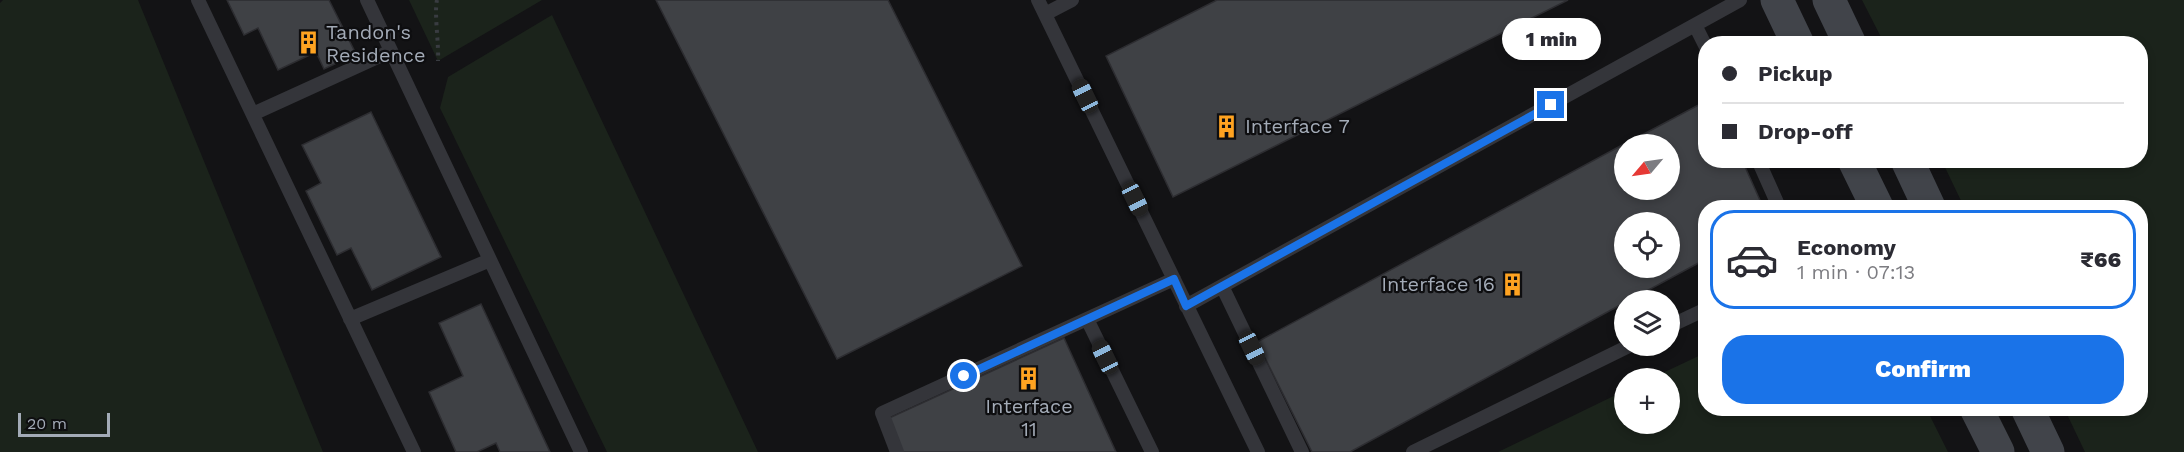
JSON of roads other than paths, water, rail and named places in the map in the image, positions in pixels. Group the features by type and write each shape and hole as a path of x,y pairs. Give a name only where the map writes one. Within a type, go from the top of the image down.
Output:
{"street":[{"path":"1777,0 1794,36"},
{"path":"1829,0 1846,36"},
{"path":"1858,168 1874,200"},
{"path":"1911,168 1926,200"},
{"path":"1980,416 1998,452"},
{"path":"2031,416 2048,452"}],"lane":[{"path":"198,0 414,452"},
{"path":"367,0 581,452"},
{"path":"1038,0 1258,452"},
{"path":"1045,14 1072,0"},
{"path":"1186,306 1740,0"},
{"path":"1695,25 1700,36"},
{"path":"253,114 391,51"},
{"path":"1762,168 1776,200"},
{"path":"351,319 490,260"},
{"path":"897,452 882,413 1174,279"},
{"path":"1222,286 1302,452"},
{"path":"1680,321 1698,313"},
{"path":"1087,319 1152,452"},
{"path":"1413,452 1614,353"}],"place":[{"name":"Tandon's Residence","path":"308,43"},
{"name":"Interface 7","path":"1227,126"},
{"name":"Interface 16","path":"1513,284"},
{"name":"Interface 11","path":"1029,378"}]}
